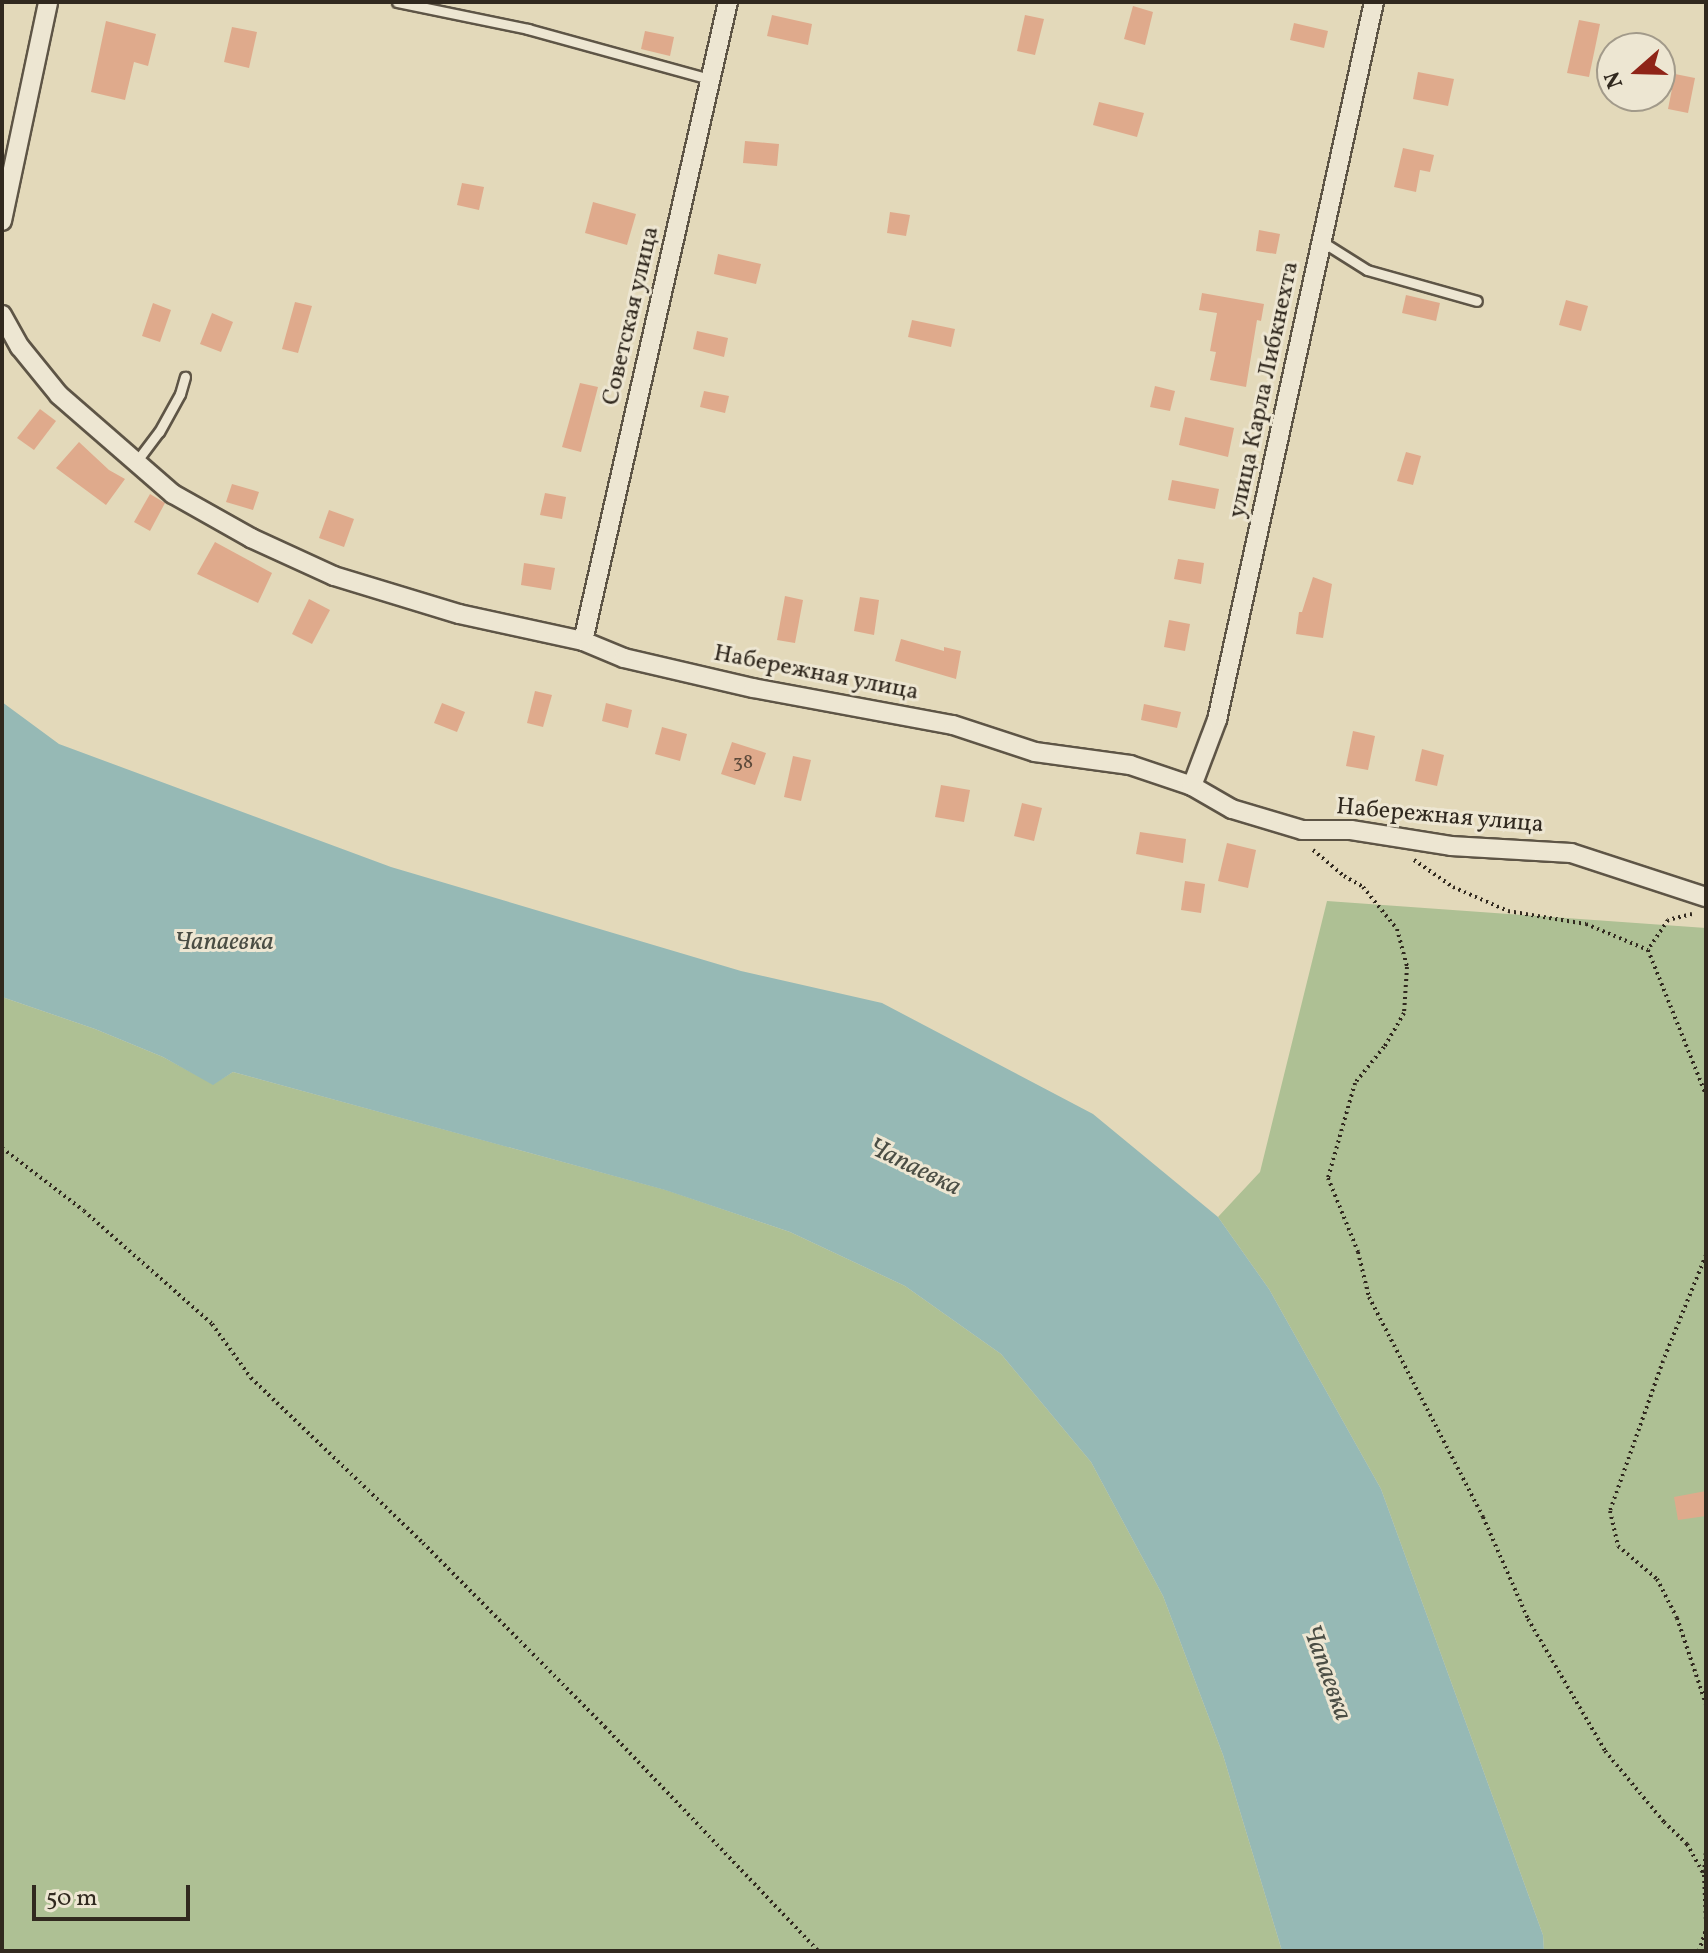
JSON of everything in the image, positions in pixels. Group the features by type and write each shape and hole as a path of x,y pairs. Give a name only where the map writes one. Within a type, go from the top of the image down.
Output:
{"street":[{"path":"2,221 48,2"},
{"name":"Советская улица","path":"583,641 728,2"},
{"name":"улица Карла Либкнехта","path":"1192,786 1217,720 1374,2"},
{"name":"Набережная улица","path":"2,315 20,347 59,395 173,494 251,538 334,576 459,614 583,641 624,658 739,685 953,725 1035,752 1130,765 1192,786 1232,809 1302,830 1379,835 1451,846 1571,853 1706,897"}],"lane":[{"path":"397,2 528,29 710,79"},
{"path":"1321,241 1367,270 1477,301"},
{"path":"136,462 159,432 180,394 185,377"}],"path":[{"path":"1302,830 1316,855 1363,887 1397,929 1407,967 1404,1013 1384,1047 1355,1083 1328,1178 1358,1252 1369,1297 1483,1517 1528,1619 1605,1751 1664,1822 1687,1844 1704,1875"},
{"path":"1379,835 1453,887 1508,911 1586,924 1648,950 1706,1095"},
{"path":"1648,950 1668,920 1693,913"},
{"path":"2,1148 84,1211 212,1324 251,1378 519,1640 818,1951"},
{"path":"1706,1255 1663,1361 1610,1511 1618,1546 1657,1579 1677,1618 1706,1704"},
{"path":"1706,1848 1706,1922"},
{"path":"1699,1951 1706,1930"}],"green space":[{"path":"1327,901 1706,928 1706,1951 1544,1951 1543,1935 1381,1489 1269,1289 1218,1217 1260,1172"},
{"path":"2,997 95,1029 163,1057 213,1084 233,1072 666,1190 790,1232 905,1286 1001,1354 1091,1462 1163,1596 1223,1755 1282,1951 2,1951"}],"water":[{"name":"Чапаевка","path":"2,702 59,744 391,867 741,971 882,1003 1093,1114 1218,1217 1269,1289 1381,1489 1543,1935 1544,1951 1282,1951 1223,1755 1163,1596 1091,1462 1001,1354 905,1286 790,1232 665,1190 233,1072 213,1085 163,1057 95,1029 2,997"}],"building":[{"path":"1133,6 1153,12 1145,45 1124,39"},
{"path":"772,15 812,24 808,45 767,36"},
{"path":"1025,15 1044,19 1035,55 1017,51"},
{"path":"1579,20 1600,24 1589,77 1567,73"},
{"path":"106,21 156,34 148,66 134,62 125,100 91,92"},
{"path":"1294,23 1328,31 1324,48 1290,40"},
{"path":"232,27 257,32 249,68 224,62"},
{"path":"645,31 674,37 670,56 641,49"},
{"path":"1418,72 1454,79 1448,106 1413,99"},
{"path":"1676,74 1695,78 1688,113 1676,111"},
{"path":"1099,102 1144,113 1137,137 1093,125"},
{"path":"745,141 779,144 777,166 743,163"},
{"path":"1403,148 1434,155 1430,172 1420,170 1416,192 1394,187"},
{"path":"462,183 484,187 479,210 457,205"},
{"path":"593,202 636,214 627,245 585,233"},
{"path":"890,212 910,215 906,236 887,233"},
{"path":"1259,230 1280,234 1276,254 1256,251"},
{"path":"718,254 761,264 756,284 714,274"},
{"path":"1202,293 1264,304 1261,321 1257,320 1246,387 1210,380 1216,352 1210,351 1217,313 1199,310"},
{"path":"1406,295 1440,303 1436,321 1402,313"},
{"path":"1566,300 1588,306 1581,331 1559,325"},
{"path":"295,302 312,306 298,353 282,349"},
{"path":"153,303 171,310 160,342 142,336"},
{"path":"212,313 233,322 221,352 200,344"},
{"path":"912,320 955,329 951,347 908,337"},
{"path":"697,331 728,338 724,357 693,349"},
{"path":"580,383 598,387 581,452 562,447"},
{"path":"1155,386 1175,391 1170,411 1150,407"},
{"path":"704,391 729,396 725,413 700,407"},
{"path":"40,409 56,421 34,450 17,438"},
{"path":"1185,417 1234,428 1228,457 1179,445"},
{"path":"79,442 109,470 125,479 106,505 56,468"},
{"path":"1406,452 1421,456 1413,485 1397,481"},
{"path":"1172,480 1219,489 1215,509 1168,500"},
{"path":"232,484 259,492 253,510 226,502"},
{"path":"545,493 566,497 562,519 540,515"},
{"path":"150,494 165,503 150,531 134,522"},
{"path":"329,510 354,519 344,547 319,538"},
{"path":"215,542 272,573 258,603 197,574"},
{"path":"1178,559 1204,563 1201,584 1174,579"},
{"path":"524,563 555,568 551,590 521,585"},
{"path":"1313,577 1332,584 1323,638 1296,634 1299,612 1302,612"},
{"path":"785,596 803,600 795,643 777,640"},
{"path":"860,597 879,600 874,635 854,631"},
{"path":"309,599 330,610 312,644 292,634"},
{"path":"1169,620 1190,624 1185,651 1164,647"},
{"path":"901,639 944,651 944,647 961,651 956,679 895,661"},
{"path":"535,691 552,695 543,727 527,723"},
{"path":"442,703 465,712 457,732 434,723"},
{"path":"606,703 632,710 628,728 602,721"},
{"path":"1144,704 1181,712 1177,728 1141,720"},
{"path":"662,727 687,734 680,761 655,754"},
{"path":"1353,731 1375,736 1368,770 1346,766"},
{"path":"732,742 766,753 755,785 721,774"},
{"path":"1422,749 1444,755 1437,786 1415,781"},
{"path":"793,756 811,760 801,801 784,797"},
{"path":"941,785 970,790 964,822 935,817"},
{"path":"1022,803 1042,808 1034,841 1014,836"},
{"path":"1140,832 1186,839 1183,863 1136,854"},
{"path":"1227,843 1256,850 1248,888 1218,881"},
{"path":"1185,881 1205,884 1201,913 1181,910"},
{"path":"1706,1491 1706,1516 1678,1520 1674,1497"}]}
